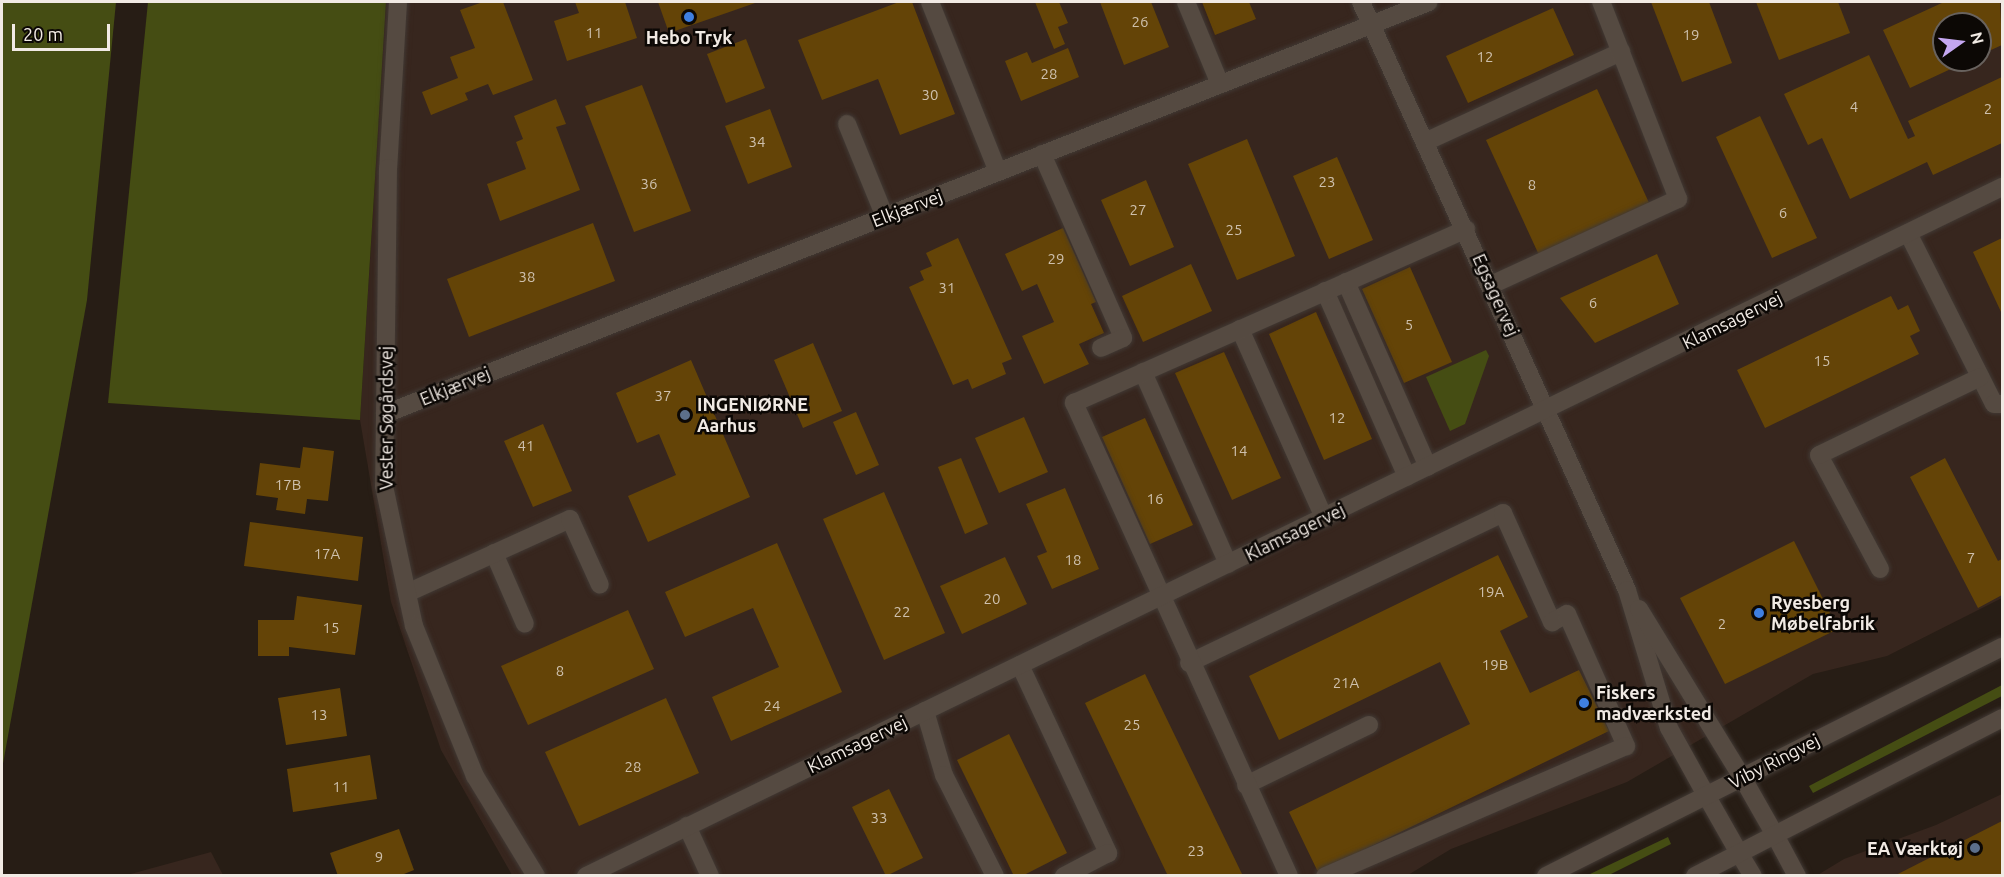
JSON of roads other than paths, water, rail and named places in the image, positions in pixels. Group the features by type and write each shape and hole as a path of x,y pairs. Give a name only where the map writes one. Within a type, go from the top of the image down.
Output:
{"street":[{"name":"Vester Søgårdsvej","path":"398,2 388,168 384,486 414,626 475,776 536,876"},
{"path":"930,2 998,172"},
{"path":"1186,2 1220,84"},
{"name":"Egsagervej","path":"1361,2 1548,409 1627,590 1669,728 1753,876"},
{"name":"Elkjærvej","path":"385,414 1429,2"},
{"path":"1491,285 1678,199 1601,2"},
{"path":"1425,142 1622,52"},
{"path":"847,124 885,217"},
{"path":"1042,154 1123,338 1101,348"},
{"name":"Klamsagervej","path":"586,876 2002,187"},
{"path":"1289,876 1189,663 1074,403 1466,229"},
{"path":"1908,233 1994,404 2002,404"},
{"path":"1346,282 1428,467"},
{"path":"1325,291 1407,477"},
{"path":"1240,329 1324,518"},
{"path":"1143,372 1228,564"},
{"path":"1880,569 1819,455 1980,377"},
{"path":"1189,663 1503,513 1552,622 1567,614 1626,746 1325,876"},
{"path":"407,593 570,519 600,585"},
{"path":"494,553 525,624"},
{"name":"Egsagervej","path":"1627,590 1742,777 1797,876"},
{"name":"Viby Ringvej","path":"1546,876 2002,647"},
{"path":"1020,665 1108,853 1064,876"},
{"path":"925,711 944,775 995,876"},
{"path":"1695,876 2002,718"},
{"path":"1246,785 1369,725"},
{"path":"687,826 710,876"}],"place":[{"name":"Hebo Tryk","path":"689,17"},
{"name":"INGENIØRNE Aarhus","path":"685,415"},
{"name":"Ryesberg Møbelfabrik","path":"1759,613"},
{"name":"Fiskers madværksted","path":"1584,703"},
{"name":"EA Værktøj","path":"1975,848"}]}
